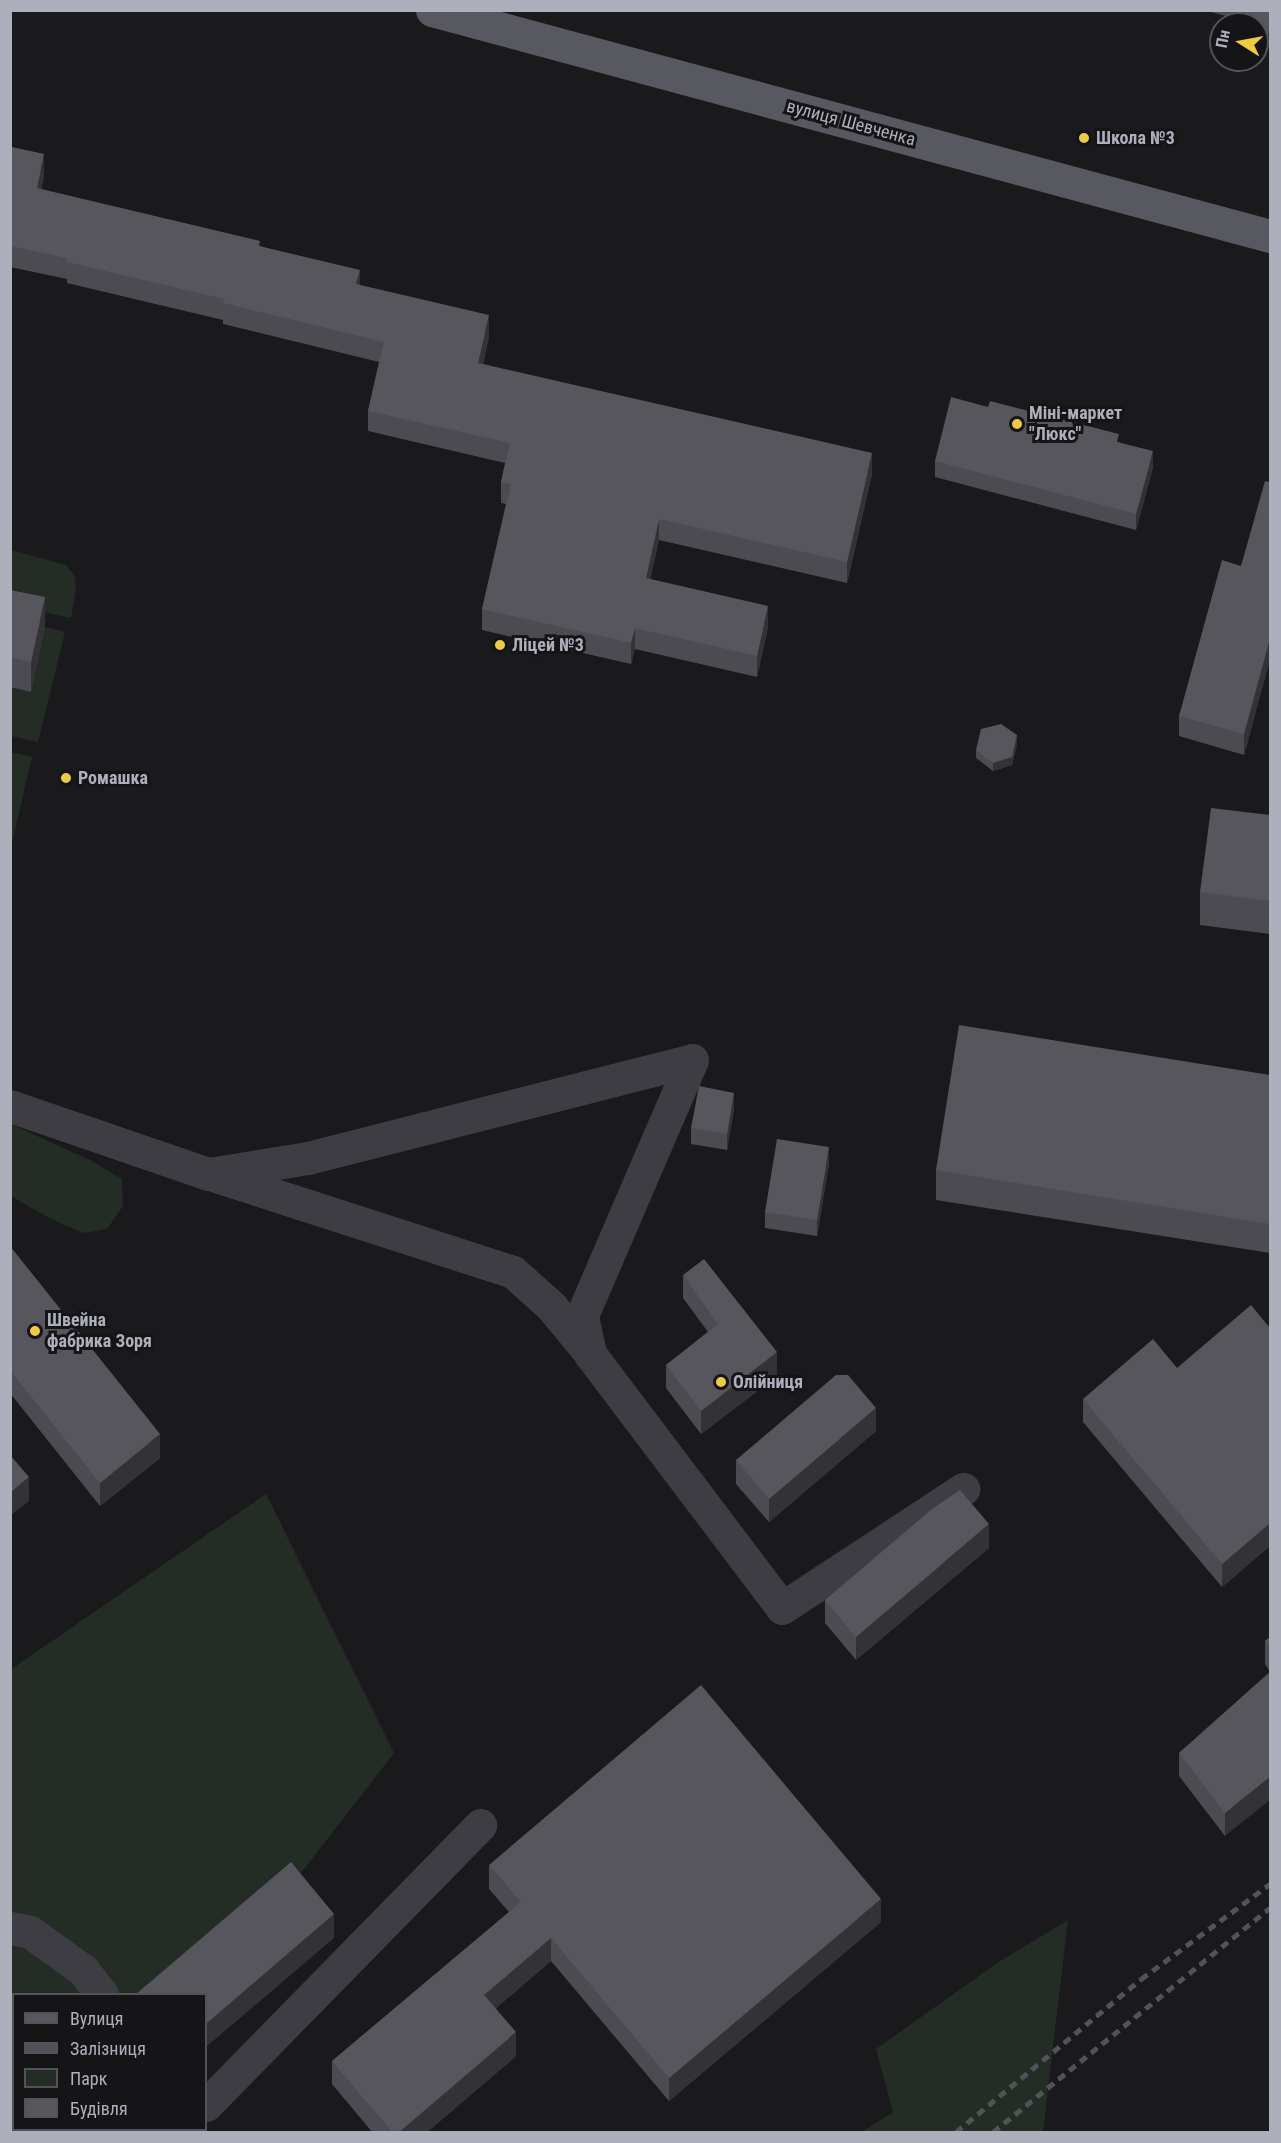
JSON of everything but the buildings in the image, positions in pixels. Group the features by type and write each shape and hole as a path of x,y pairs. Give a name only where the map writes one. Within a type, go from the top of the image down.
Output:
{"main road":[{"name":"вулиця Шевченка","path":"432,10 1270,236"}],"street":[{"path":"208,1174 308,1158 692,1060 582,1316 590,1354"},
{"path":"10,1106 208,1174 513,1272 551,1306 590,1354 782,1608 963,1489"},
{"path":"207,2104 480,1825"},
{"path":"10,1928 30,1932 83,1970 100,1993"}],"green space":[{"path":"10,550 66,565 74,575 76,588 71,618 11,605"},
{"path":"45,627 65,632 38,742 11,736 11,687 31,692"},
{"path":"10,752 32,757 11,847"},
{"path":"11,1124 90,1160 122,1179 123,1206 107,1229 83,1233 49,1218 11,1196"},
{"path":"266,1494 394,1753 291,1886 163,1993 12,1993 12,2131 117,2132 11,2132 10,1670"},
{"path":"1068,1920 1043,2132 862,2132 893,2112 876,2049 997,1963"}],"railway":[{"path":"956,2132 1141,1979 1270,1884"},
{"path":"993,2132 1270,1908"}],"place":[{"name":"Школа №3","path":"1084,138"},
{"name":"Міні-маркет \"Люкс\"","path":"1017,424"},
{"name":"Ліцей №3","path":"500,645"},
{"name":"Ромашка","path":"66,778"},
{"name":"Швейна фабрика Зоря","path":"35,1331"},
{"name":"Олійниця","path":"721,1382"}]}
